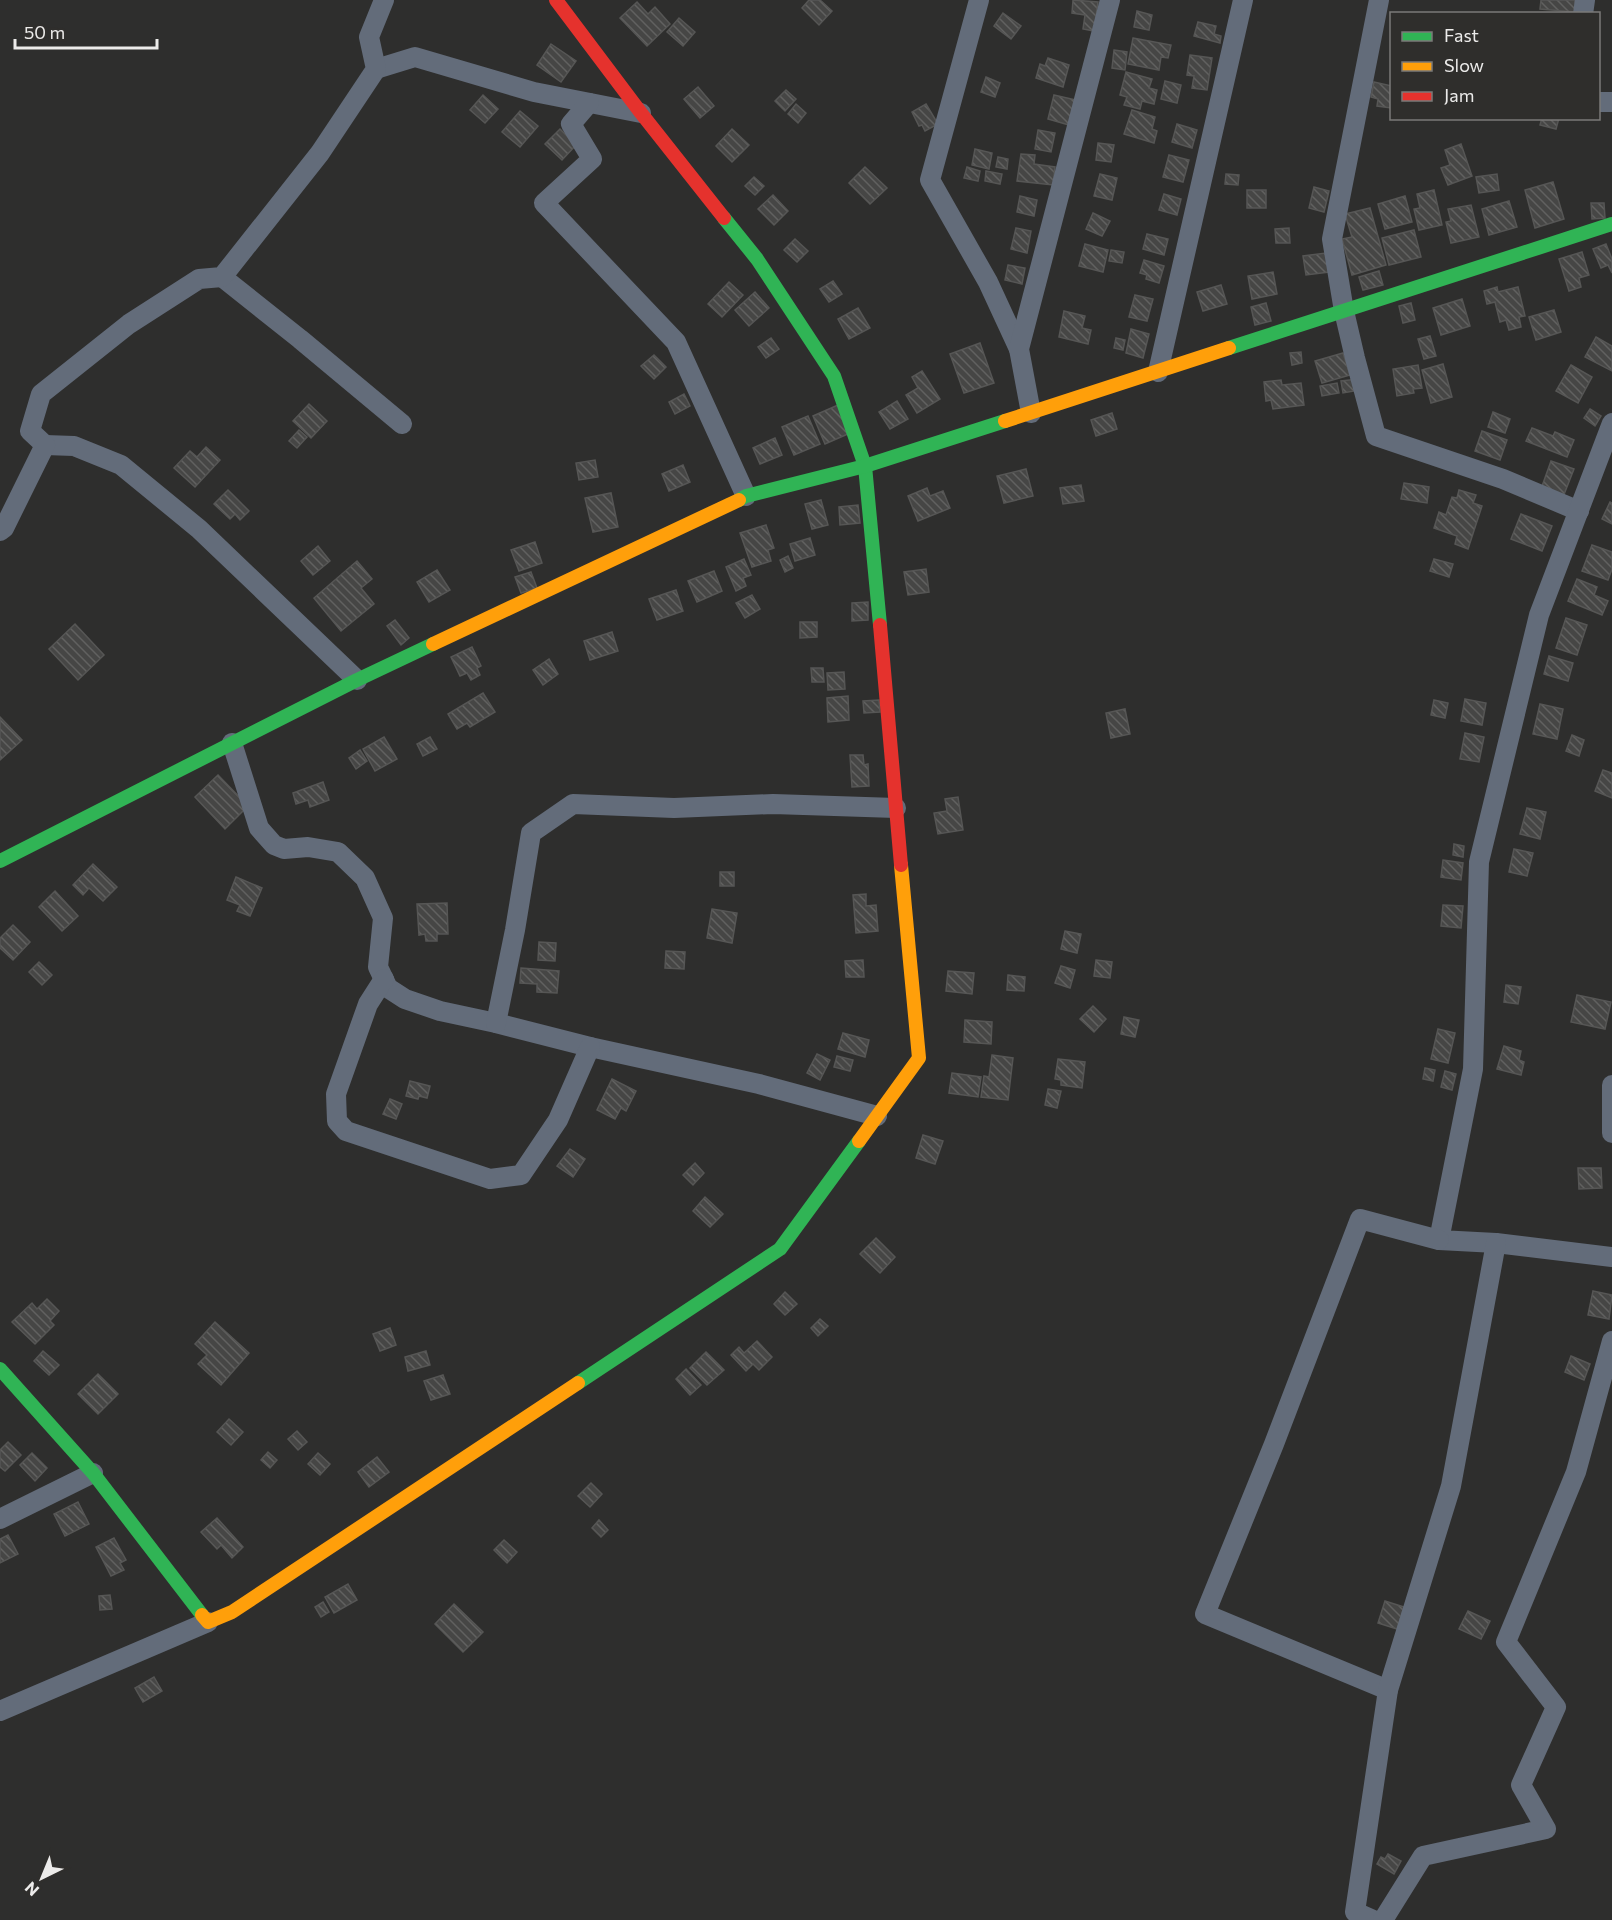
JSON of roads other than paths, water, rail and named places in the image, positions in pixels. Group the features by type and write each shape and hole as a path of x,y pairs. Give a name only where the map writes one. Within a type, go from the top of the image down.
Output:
{"street":[{"path":"376,69 369,37 384,0"},
{"path":"0,1711 232,1612 780,1249 919,1058 865,466 834,376 757,259 556,0"},
{"path":"979,0 930,180 988,282 1019,349 1031,413"},
{"path":"1019,349 1110,0"},
{"path":"1158,372 1243,0"},
{"path":"1379,0 1332,239 1344,311 1376,436 1503,479 1579,511"},
{"path":"222,277 320,153 376,69 415,57 534,92 641,112"},
{"path":"589,103 571,124 592,159 544,203 676,342 746,496"},
{"path":"0,861 357,680 746,496 865,466 1612,224"},
{"path":"357,680 200,529 120,465 74,446 45,445 30,430 41,394 139,317 199,279 222,277 402,424"},
{"path":"1439,1240 1473,1069 1479,862 1539,615 1612,423"},
{"path":"0,531 4,528 45,445"},
{"path":"232,743 259,828 267,839 284,849 308,848 338,852 365,878 383,918 378,967 388,988 405,999 440,1011 759,1084 877,1116"},
{"path":"496,1023 515,930 531,833 573,804 674,808 773,804 896,808"},
{"path":"384,979 368,1004 336,1095 337,1121 346,1131 490,1179 521,1175 558,1120 590,1047"},
{"path":"1612,1086 1612,1133"},
{"path":"1388,1690 1205,1614 1278,1433 1360,1219 1439,1240 1496,1243 1612,1257"},
{"path":"1373,1920 1355,1912 1388,1690 1451,1486 1496,1243"},
{"path":"1383,1920 1423,1856 1546,1829 1521,1785 1556,1707 1506,1642 1576,1472 1612,1341"},
{"path":"0,1369 93,1473 208,1622"},
{"path":"0,1519 93,1473"}]}
